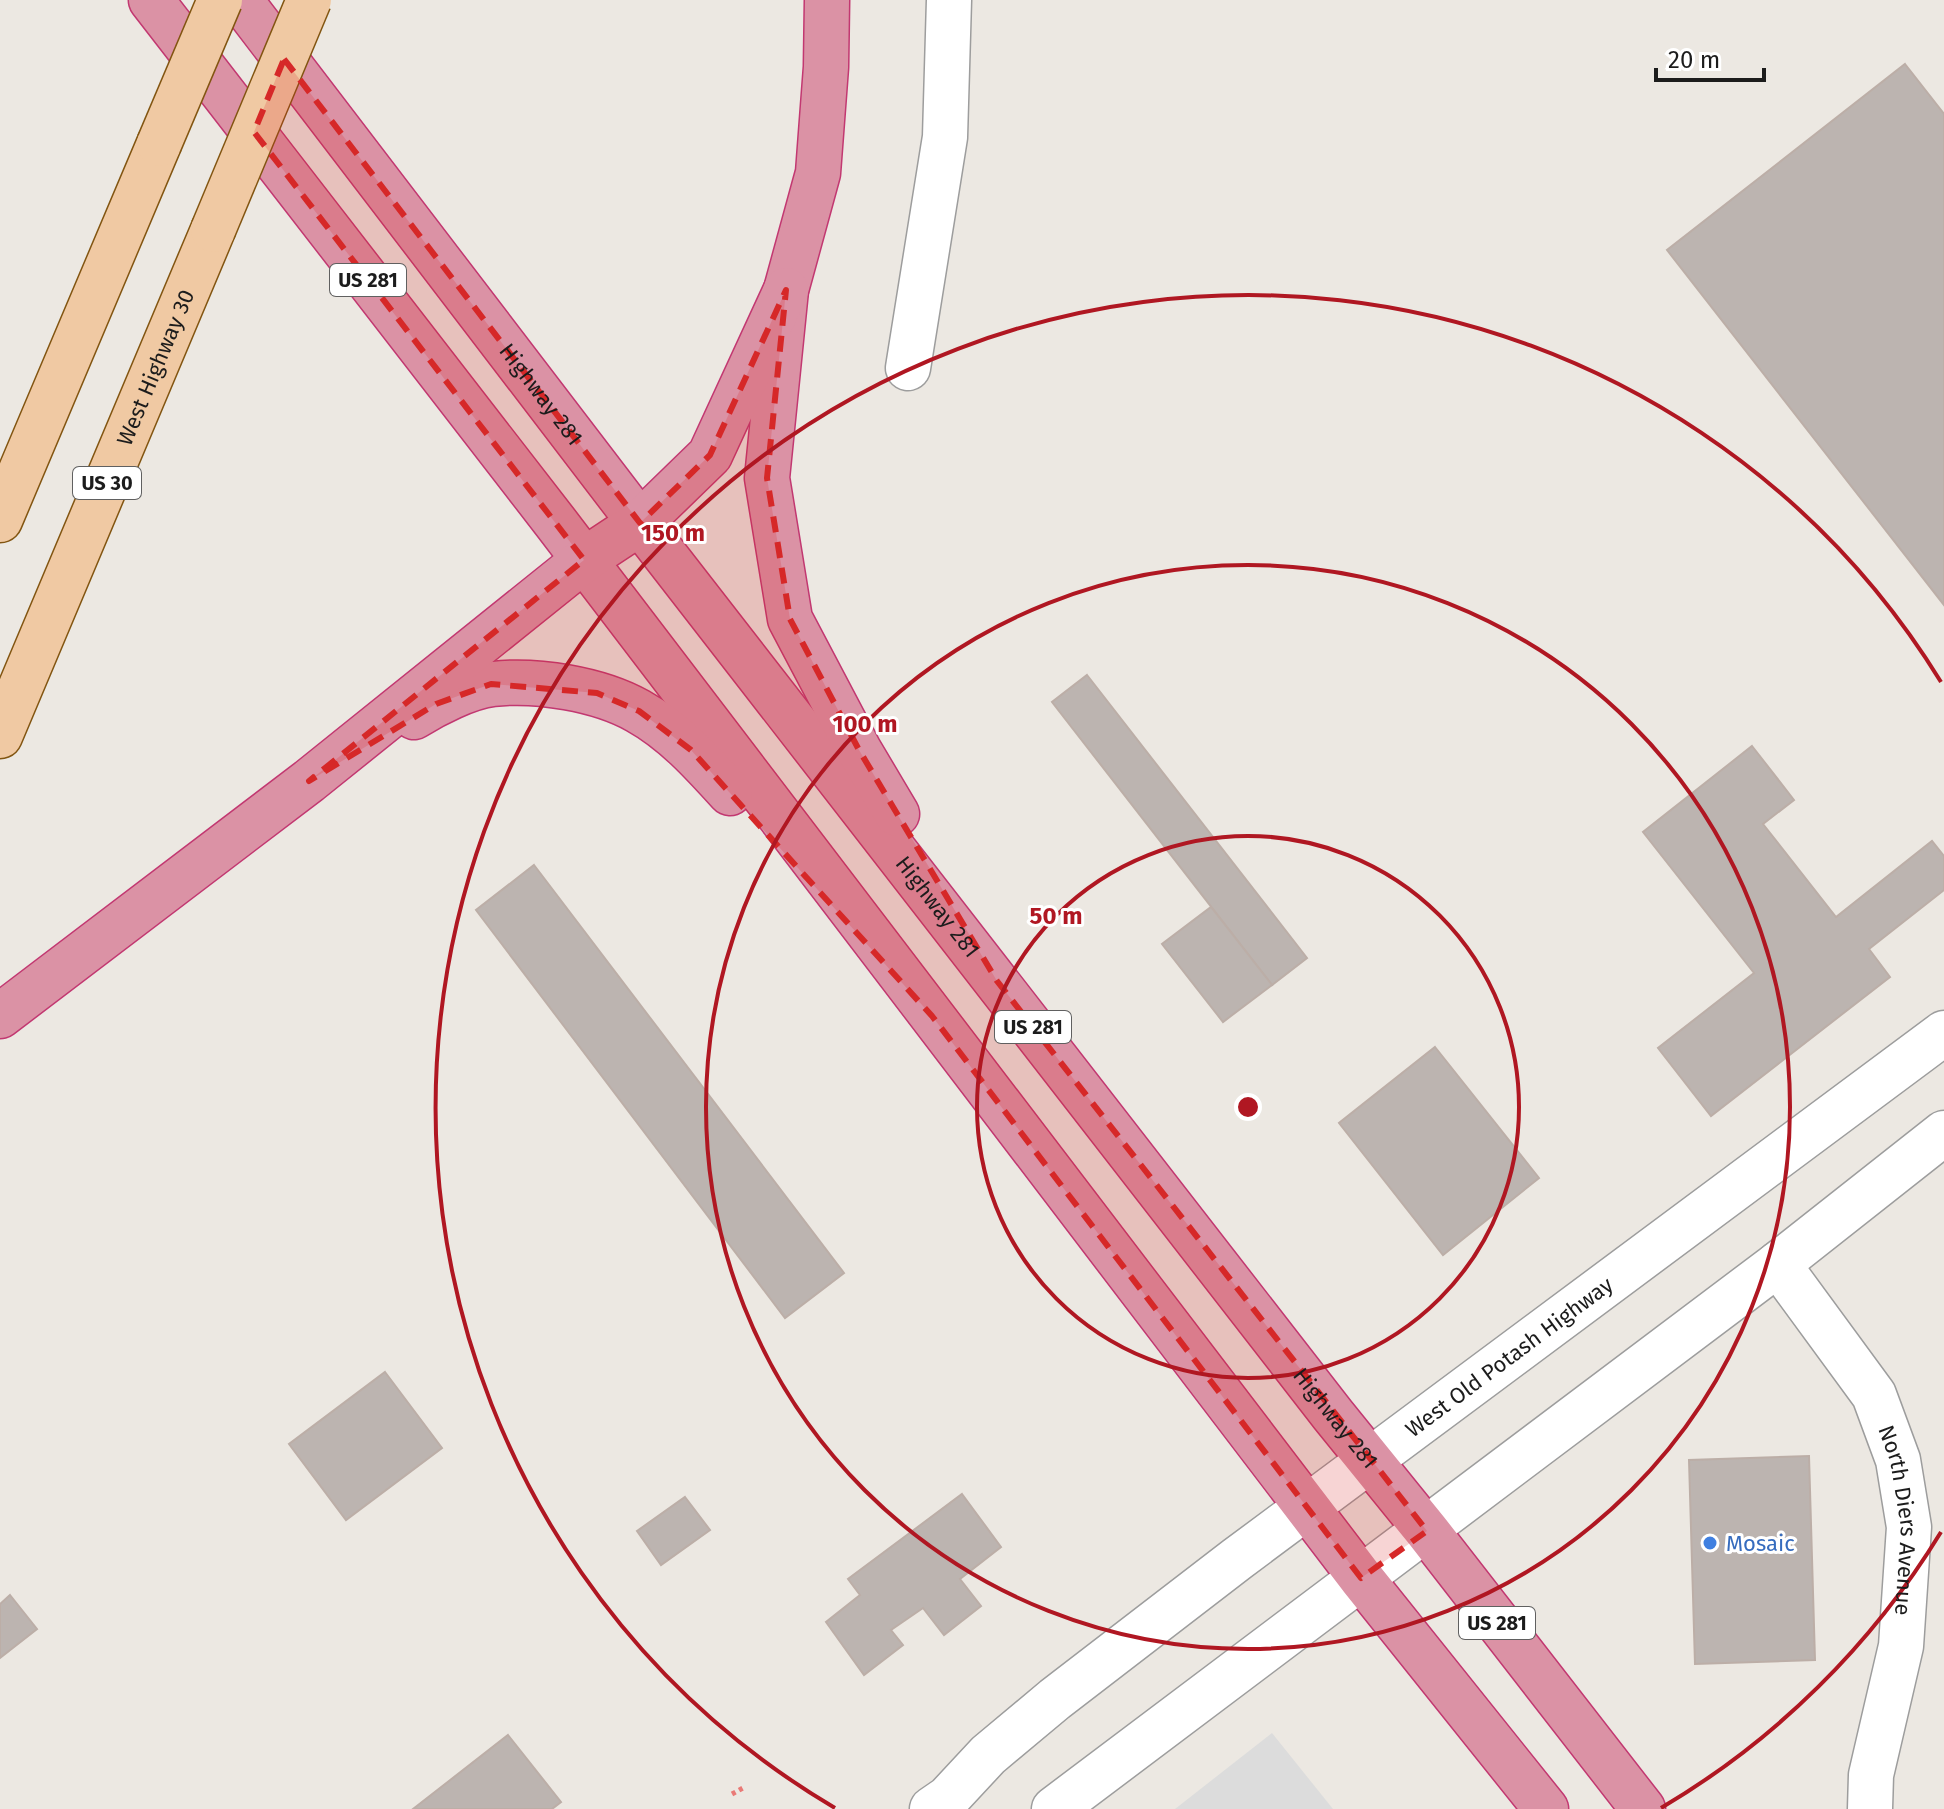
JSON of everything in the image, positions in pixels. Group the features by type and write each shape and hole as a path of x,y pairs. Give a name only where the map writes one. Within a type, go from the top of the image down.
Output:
{"highway":[{"name":"US 281","path":"151,0 584,560 1361,1578 1546,1809"},
{"name":"Highway 281","path":"240,0 640,523 1643,1809"},
{"path":"0,1016 309,781 584,560 640,523 710,455 786,290 818,173 826,67 827,0"},
{"path":"786,290 767,478 790,619 859,750 997,981"},
{"path":"309,781 436,704 491,684 532,684 597,693 639,711 691,750 932,1016"}],"main road":[{"path":"0,520 220,0"},
{"name":"West Highway 30","path":"0,736 309,0"}],"street":[{"path":"908,368 945,137 949,0"},
{"name":"West Old Potash Highway","path":"932,1809 948,1798 988,1755 1055,1699 1237,1559 1944,1033"},
{"path":"1054,1809 1778,1264 1940,1134"},
{"name":"North Diers Avenue","path":"1778,1264 1874,1395 1898,1460 1909,1527 1901,1646 1871,1775 1870,1809"}],"path":[{"path":"732,1794 743,1788"}],"highlighted area":[{"path":"284,59 640,523 710,455 786,290 767,478 790,619 859,750 997,981 1427,1531 1361,1578 932,1016 691,750 639,711 597,693 491,684 436,704 309,781 584,560 254,132"}],"shaded area":[{"path":"1272,1733 1333,1809 1175,1809"}],"building":[{"path":"1905,64 1944,114 1944,605 1667,250"},
{"path":"1087,675 1307,958 1272,985 1052,702"},
{"path":"1752,746 1794,800 1763,824 1836,917 1932,841 1944,856 1944,890 1869,949 1890,977 1711,1116 1658,1048 1754,973 1643,832"},
{"path":"534,865 844,1273 785,1318 476,910"},
{"path":"1211,907 1272,985 1223,1022 1162,944"},
{"path":"1435,1047 1539,1178 1443,1255 1339,1123"},
{"path":"385,1372 442,1448 346,1520 289,1444"},
{"path":"1809,1456 1815,1660 1695,1664 1689,1460"},
{"path":"962,1494 1001,1547 960,1579 981,1606 944,1635 923,1608 891,1630 903,1645 864,1675 826,1622 860,1595 848,1579"},
{"path":"685,1497 710,1530 661,1565 637,1531"},
{"path":"10,1595 37,1629 0,1658 0,1604"},
{"path":"508,1735 561,1802 552,1809 413,1809"}],"place":[{"name":"Mosaic","path":"1710,1543"}]}
